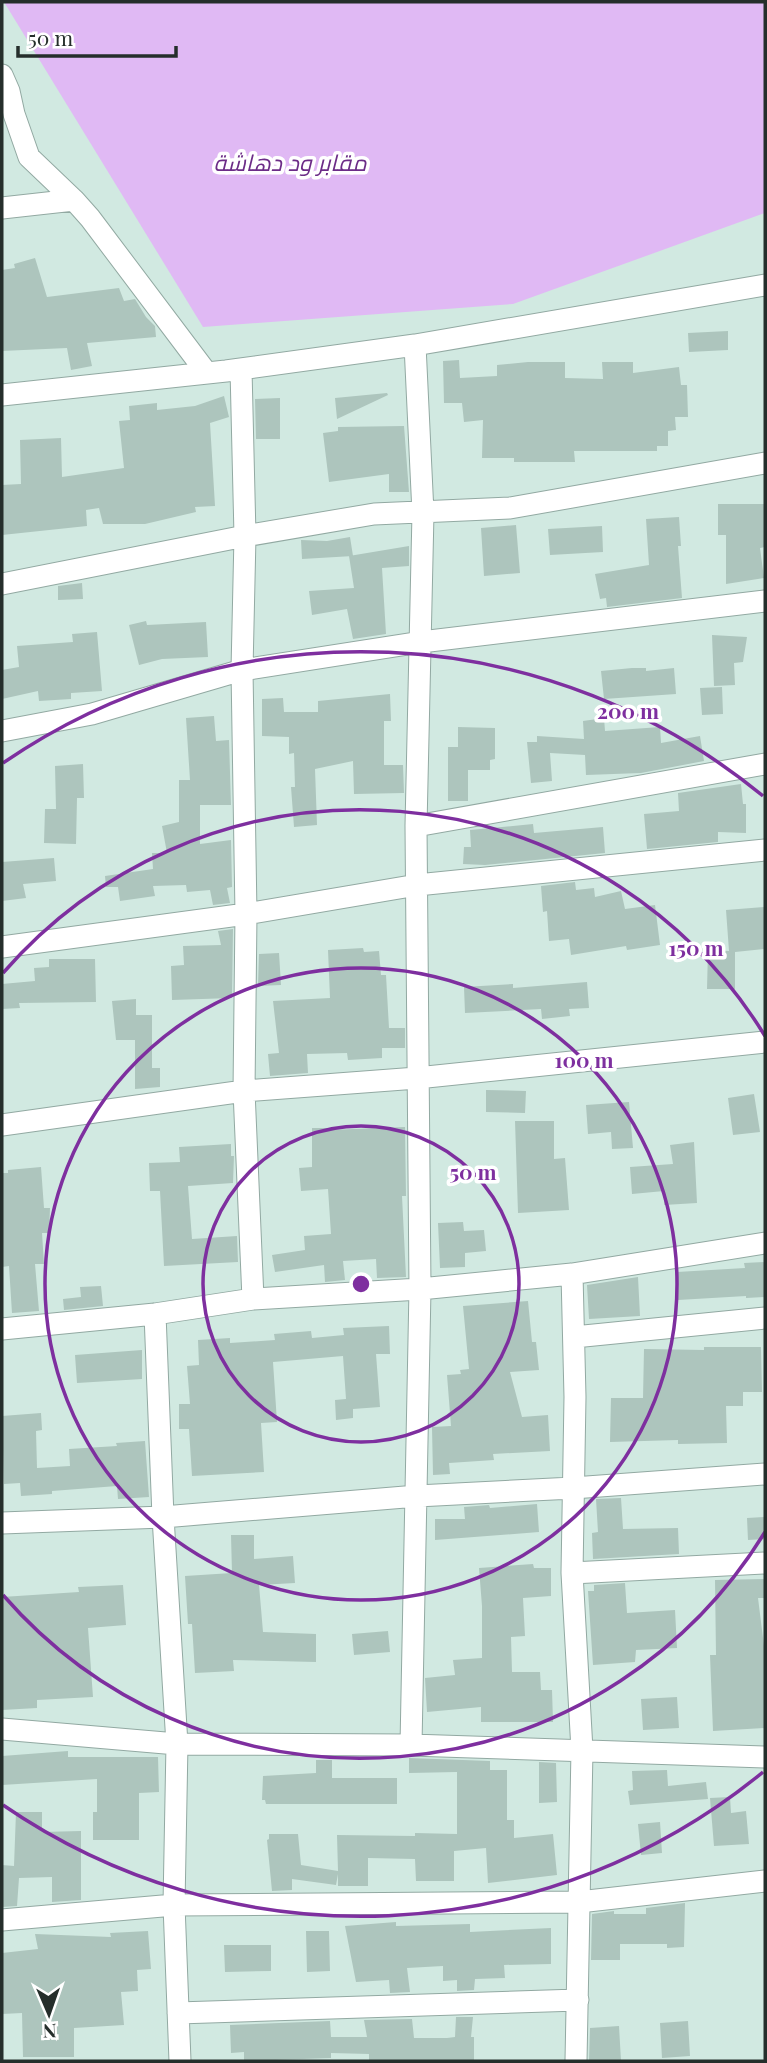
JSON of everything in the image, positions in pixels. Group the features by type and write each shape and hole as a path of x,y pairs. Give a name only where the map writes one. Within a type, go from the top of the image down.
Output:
{"street":[{"path":"2,75 29,158 74,200 206,372"},
{"path":"2,208 74,200"},
{"path":"2,395 241,369 415,345 765,285"},
{"path":"411,1745 420,1289 416,826 423,513 415,345"},
{"path":"241,369 245,536 242,670 246,914 244,1091 253,1299"},
{"path":"2,584 245,536 374,514 510,508 765,463"},
{"path":"2,731 92,714 242,670 421,642 765,601"},
{"path":"416,826 765,764"},
{"path":"2,947 246,914 417,885 765,850"},
{"path":"2,1125 244,1091 417,1078 765,1042"},
{"path":"2,1329 155,1314 253,1299 420,1289 572,1274 765,1243"},
{"path":"572,1274 572,1573 582,1750 576,2061"},
{"path":"155,1314 163,1517 177,1744 174,1905 180,2061"},
{"path":"574,1337 765,1318"},
{"path":"2,1523 163,1517 417,1496 765,1474"},
{"path":"572,1573 765,1563"},
{"path":"2,1729 177,1744 411,1745 765,1757"},
{"path":"2,1920 174,1905 579,1902 765,1881"},
{"path":"178,2013 578,2000"}],"green space":[{"name":"مقابر ود دهاشة","path":"4,2 765,2 765,213 513,304 203,327"}],"building":[{"path":"35,258 47,297 119,288 124,301 135,299 155,326 156,337 87,343 92,366 71,370 67,348 2,351 2,270 15,268 14,264"},
{"path":"728,331 728,350 689,352 688,333"},
{"path":"459,360 460,378 497,376 497,365 528,362 565,362 565,378 603,379 602,362 633,362 633,373 679,367 681,385 687,385 688,417 675,417 676,430 668,431 668,446 657,446 657,451 574,451 575,462 514,462 514,458 482,458 483,420 464,422 462,403 444,403 443,361"},
{"path":"388,395 337,419 335,398"},
{"path":"224,396 229,417 210,423 215,506 195,507 196,512 145,524 103,524 99,508 86,510 87,526 2,535 2,485 21,484 20,440 61,438 62,477 124,468 119,421 130,420 129,406 157,403 157,410 195,406"},
{"path":"280,398 280,439 256,439 255,399"},
{"path":"404,426 409,492 389,492 389,474 329,482 323,433 338,431 338,427"},
{"path":"718,504 765,504 765,547 760,548 764,578 726,584 726,535 718,535"},
{"path":"679,517 682,598 607,607 606,598 600,599 595,574 649,565 646,519"},
{"path":"516,525 520,573 484,576 481,528"},
{"path":"602,526 603,552 550,555 548,529"},
{"path":"350,537 353,556 302,559 301,540 327,541"},
{"path":"409,546 409,566 382,568 386,634 353,639 347,609 312,615 309,591 354,588 349,556"},
{"path":"82,583 83,599 58,600 58,586"},
{"path":"146,621 147,625 206,622 208,657 162,659 139,665 129,625"},
{"path":"97,632 102,691 71,693 71,699 39,701 38,691 2,699 2,670 19,667 17,646 73,642 72,634"},
{"path":"712,635 747,637 743,662 734,663 735,685 714,686"},
{"path":"646,668 646,671 674,668 676,694 604,699 601,671"},
{"path":"722,687 723,714 702,715 700,688"},
{"path":"390,694 391,721 384,721 384,765 403,765 404,793 354,794 353,761 315,769 317,825 294,827 291,787 295,787 294,753 289,754 289,737 262,736 262,699 283,698 284,712 318,712 318,701"},
{"path":"214,716 216,741 229,740 231,805 200,805 200,844 231,840 232,887 227,888 230,903 213,905 210,890 187,892 186,885 153,886 155,896 120,901 118,887 106,887 105,876 153,869 152,853 167,853 162,826 179,822 179,780 190,780 186,718"},
{"path":"604,718 605,731 660,727 661,743 700,736 704,761 641,773 586,775 585,755 550,753 552,781 531,783 527,742 537,742 537,736 584,739 583,721"},
{"path":"458,727 495,728 495,759 490,760 490,770 468,770 468,801 448,801 448,747 458,747"},
{"path":"83,764 84,798 77,798 76,844 44,843 45,809 56,809 55,766"},
{"path":"741,784 743,804 746,804 746,833 718,832 718,842 647,849 644,814 679,811 678,793"},
{"path":"533,824 534,833 603,827 605,853 485,865 463,864 464,847 471,847 470,830"},
{"path":"54,858 56,881 23,884 26,898 2,901 2,862"},
{"path":"575,882 576,890 594,888 595,897 621,891 625,909 655,905 660,945 627,950 626,946 571,955 569,939 549,941 547,911 543,912 541,886"},
{"path":"765,907 765,949 735,952 735,989 707,989 708,950 729,951 726,910"},
{"path":"233,929 232,998 172,1000 171,966 184,965 183,946 221,945 218,931"},
{"path":"363,948 364,952 379,951 381,975 386,975 389,1028 405,1028 405,1048 382,1048 382,1058 348,1060 347,1053 307,1054 308,1073 270,1076 268,1054 279,1053 273,1001 330,998 328,950"},
{"path":"279,953 281,985 258,986 259,954"},
{"path":"49,959 95,959 96,1002 19,1003 20,1008 2,1009 2,984 35,981 34,968 49,967"},
{"path":"587,982 589,1008 569,1009 570,1016 542,1019 541,1009 465,1013 464,987 513,984 513,988"},
{"path":"136,999 136,1015 152,1015 152,1068 160,1068 160,1087 135,1089 135,1040 116,1040 112,1001"},
{"path":"486,1090 526,1091 525,1113 486,1112"},
{"path":"754,1094 760,1132 733,1135 728,1098"},
{"path":"629,1102 633,1148 612,1149 611,1132 588,1134 586,1105"},
{"path":"515,1121 554,1121 554,1159 565,1158 569,1210 518,1213"},
{"path":"405,1127 406,1196 402,1196 406,1277 377,1278 376,1259 343,1261 345,1280 325,1282 324,1265 275,1272 272,1255 305,1250 304,1236 331,1234 328,1189 301,1191 299,1168 312,1167 312,1128 328,1130"},
{"path":"694,1142 697,1203 664,1205 664,1191 632,1194 630,1167 673,1164 670,1145"},
{"path":"231,1144 231,1156 234,1156 233,1183 188,1186 192,1239 237,1236 238,1262 164,1266 160,1191 150,1191 149,1163 180,1162 179,1147"},
{"path":"41,1167 44,1208 50,1208 49,1233 42,1233 44,1264 35,1264 39,1311 12,1313 9,1266 2,1267 2,1173"},
{"path":"463,1222 464,1231 484,1230 486,1251 465,1253 465,1267 440,1268 438,1223"},
{"path":"765,1262 765,1297 678,1300 677,1272 745,1268 744,1263"},
{"path":"638,1277 640,1316 589,1319 587,1285"},
{"path":"101,1286 103,1306 64,1310 63,1299 81,1297 80,1287"},
{"path":"528,1301 532,1342 536,1342 539,1370 510,1372 522,1417 548,1415 550,1451 493,1454 494,1460 449,1463 450,1474 433,1475 432,1427 451,1426 447,1375 461,1374 460,1370 469,1369 463,1306"},
{"path":"389,1326 390,1354 376,1354 380,1407 353,1409 353,1418 336,1420 335,1400 346,1399 343,1356 273,1362 277,1422 261,1423 264,1472 192,1476 189,1429 179,1429 179,1404 190,1404 187,1366 199,1365 198,1340 230,1338 230,1343 275,1340 274,1334 311,1331 312,1338 344,1335 343,1328"},
{"path":"704,1347 761,1347 762,1392 743,1392 743,1406 726,1406 727,1443 678,1444 678,1440 610,1442 611,1398 643,1398 644,1349 704,1350"},
{"path":"142,1350 142,1379 77,1383 75,1355"},
{"path":"41,1413 42,1430 36,1431 37,1468 70,1466 69,1449 145,1441 149,1497 118,1499 117,1486 21,1496 20,1483 4,1484 2,1416"},
{"path":"621,1498 623,1529 678,1528 679,1554 593,1559 592,1533 598,1532 596,1499"},
{"path":"537,1504 539,1532 435,1540 435,1519 465,1519 464,1507"},
{"path":"765,1517 765,1539 748,1540 747,1518"},
{"path":"231,1535 254,1535 254,1559 293,1556 295,1583 259,1585 263,1632 316,1634 316,1662 233,1660 234,1671 195,1673 185,1576 232,1573"},
{"path":"533,1564 534,1568 551,1568 551,1596 523,1598 525,1636 511,1637 512,1672 540,1672 541,1690 552,1690 553,1722 481,1722 481,1707 427,1712 425,1678 455,1675 453,1660 482,1658 479,1568"},
{"path":"765,1579 765,1598 758,1598 765,1654 765,1728 713,1731 710,1655 716,1655 715,1580"},
{"path":"625,1583 627,1613 675,1610 677,1648 636,1650 635,1662 593,1665 588,1591 594,1591 594,1585"},
{"path":"123,1585 126,1625 88,1628 93,1697 37,1700 37,1708 2,1710 2,1597 79,1592 78,1587"},
{"path":"388,1631 390,1652 354,1655 352,1634"},
{"path":"677,1697 679,1728 643,1730 641,1699"},
{"path":"68,1751 68,1757 158,1757 159,1792 139,1793 139,1840 93,1840 93,1812 97,1812 97,1779 2,1785 2,1756"},
{"path":"409,1758 490,1761 490,1770 507,1770 507,1820 514,1820 514,1838 553,1834 557,1875 488,1883 486,1848 454,1851 454,1881 416,1881 415,1859 368,1858 368,1886 338,1886 338,1874 336,1885 292,1879 292,1890 272,1891 267,1840 269,1834 298,1834 301,1865 338,1871 337,1835 457,1834 457,1772 409,1773"},
{"path":"316,1760 332,1760 332,1778 397,1778 397,1804 266,1804 265,1800 262,1800 263,1776 316,1773"},
{"path":"539,1762 556,1763 557,1802 539,1803"},
{"path":"667,1770 668,1786 706,1782 708,1799 630,1805 628,1791 633,1790 632,1771"},
{"path":"730,1797 731,1813 746,1811 749,1844 714,1846 710,1798"},
{"path":"16,1812 42,1812 42,1832 81,1831 81,1900 52,1902 52,1877 19,1878 17,1906 2,1907 2,1865 14,1866"},
{"path":"660,1822 662,1853 641,1855 638,1824"},
{"path":"685,1903 684,1947 667,1948 667,1944 620,1944 620,1960 591,1960 592,1914 614,1911 614,1914 646,1914 646,1908"},
{"path":"396,1922 396,1926 470,1924 470,1932 551,1928 551,1964 504,1965 505,1978 475,1979 474,1990 457,1991 457,1980 443,1981 443,1966 407,1968 410,1992 390,1993 389,1980 356,1982 345,1926"},
{"path":"148,1931 151,1969 137,1970 138,1991 121,1992 124,2025 74,2028 74,2057 23,2057 22,2013 2,2014 2,1953 38,1949 35,1934 111,1937 110,1933"},
{"path":"306,1931 329,1931 330,1971 307,1972"},
{"path":"224,1945 271,1945 271,1971 225,1972"},
{"path":"456,2017 473,2017 471,2037 474,2037 474,2061 369,2061 369,2054 331,2053 331,2058 244,2061 244,2052 231,2053 230,2025 330,2021 331,2037 367,2037 364,2020 412,2019 414,2038 447,2038 455,2037"},
{"path":"688,2021 690,2056 662,2058 660,2023"},
{"path":"619,2026 621,2061 589,2061 590,2028"}]}
